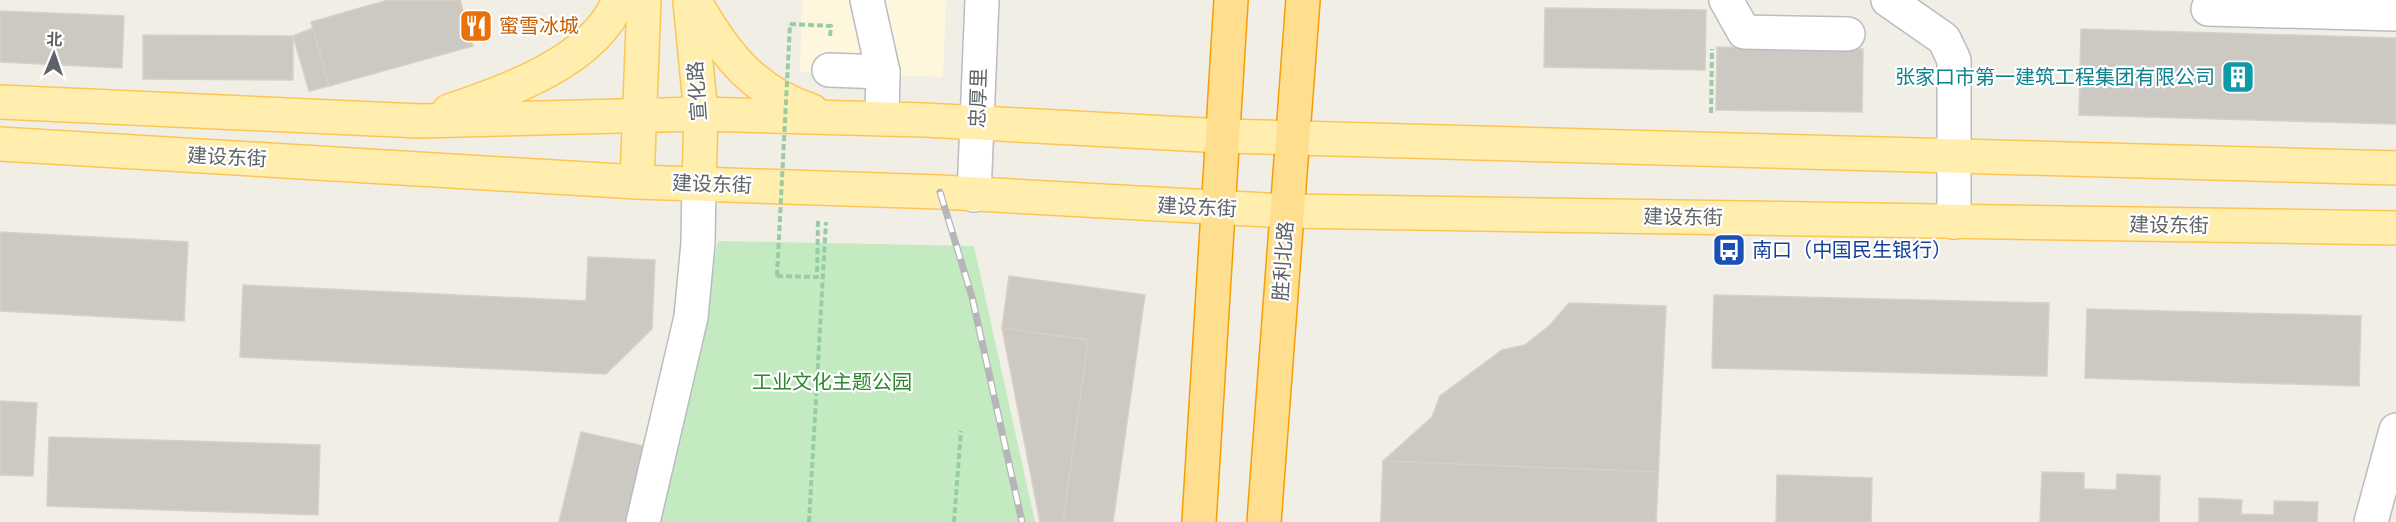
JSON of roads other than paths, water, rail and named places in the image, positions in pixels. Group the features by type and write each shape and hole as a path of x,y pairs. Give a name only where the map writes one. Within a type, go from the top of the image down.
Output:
{"highway":[{"path":"1199,522 1231,0"},
{"name":"胜利北路","path":"1264,522 1303,0"}],"main road":[{"path":"419,121 490,97 560,63 595,36 615,11 620,0"},
{"path":"637,182 644,0"},
{"name":"宣化路","path":"689,0 701,114 699,183"},
{"path":"694,0 731,59 766,90 802,107 834,118"},
{"path":"0,102 419,121 701,114 882,119 1223,136 2396,168"},
{"name":"建设东街","path":"0,144 637,182 828,188 1287,211 2396,228"}],"street":[{"path":"867,0 883,72 882,119"},
{"name":"忠厚里","path":"974,195 982,0"},
{"path":"1726,0 1744,32 1848,34"},
{"path":"1888,0 1944,39 1954,60 1954,222"},
{"path":"2208,9 2396,14"},
{"path":"829,70 883,72"},
{"path":"643,522 691,317 698,243 699,183"},
{"path":"2371,522 2396,430"}],"railway":[{"path":"940,192 972,297 1022,522"}],"place":[{"name":"蜜雪冰城","path":"476,26"},
{"name":"张家口市第一建筑工程集团有限公司","path":"2238,77"},
{"name":"南口（中国民生银行）","path":"1729,250"}],"park label":[{"name":"工业文化主题公园","path":"832,382"}]}
